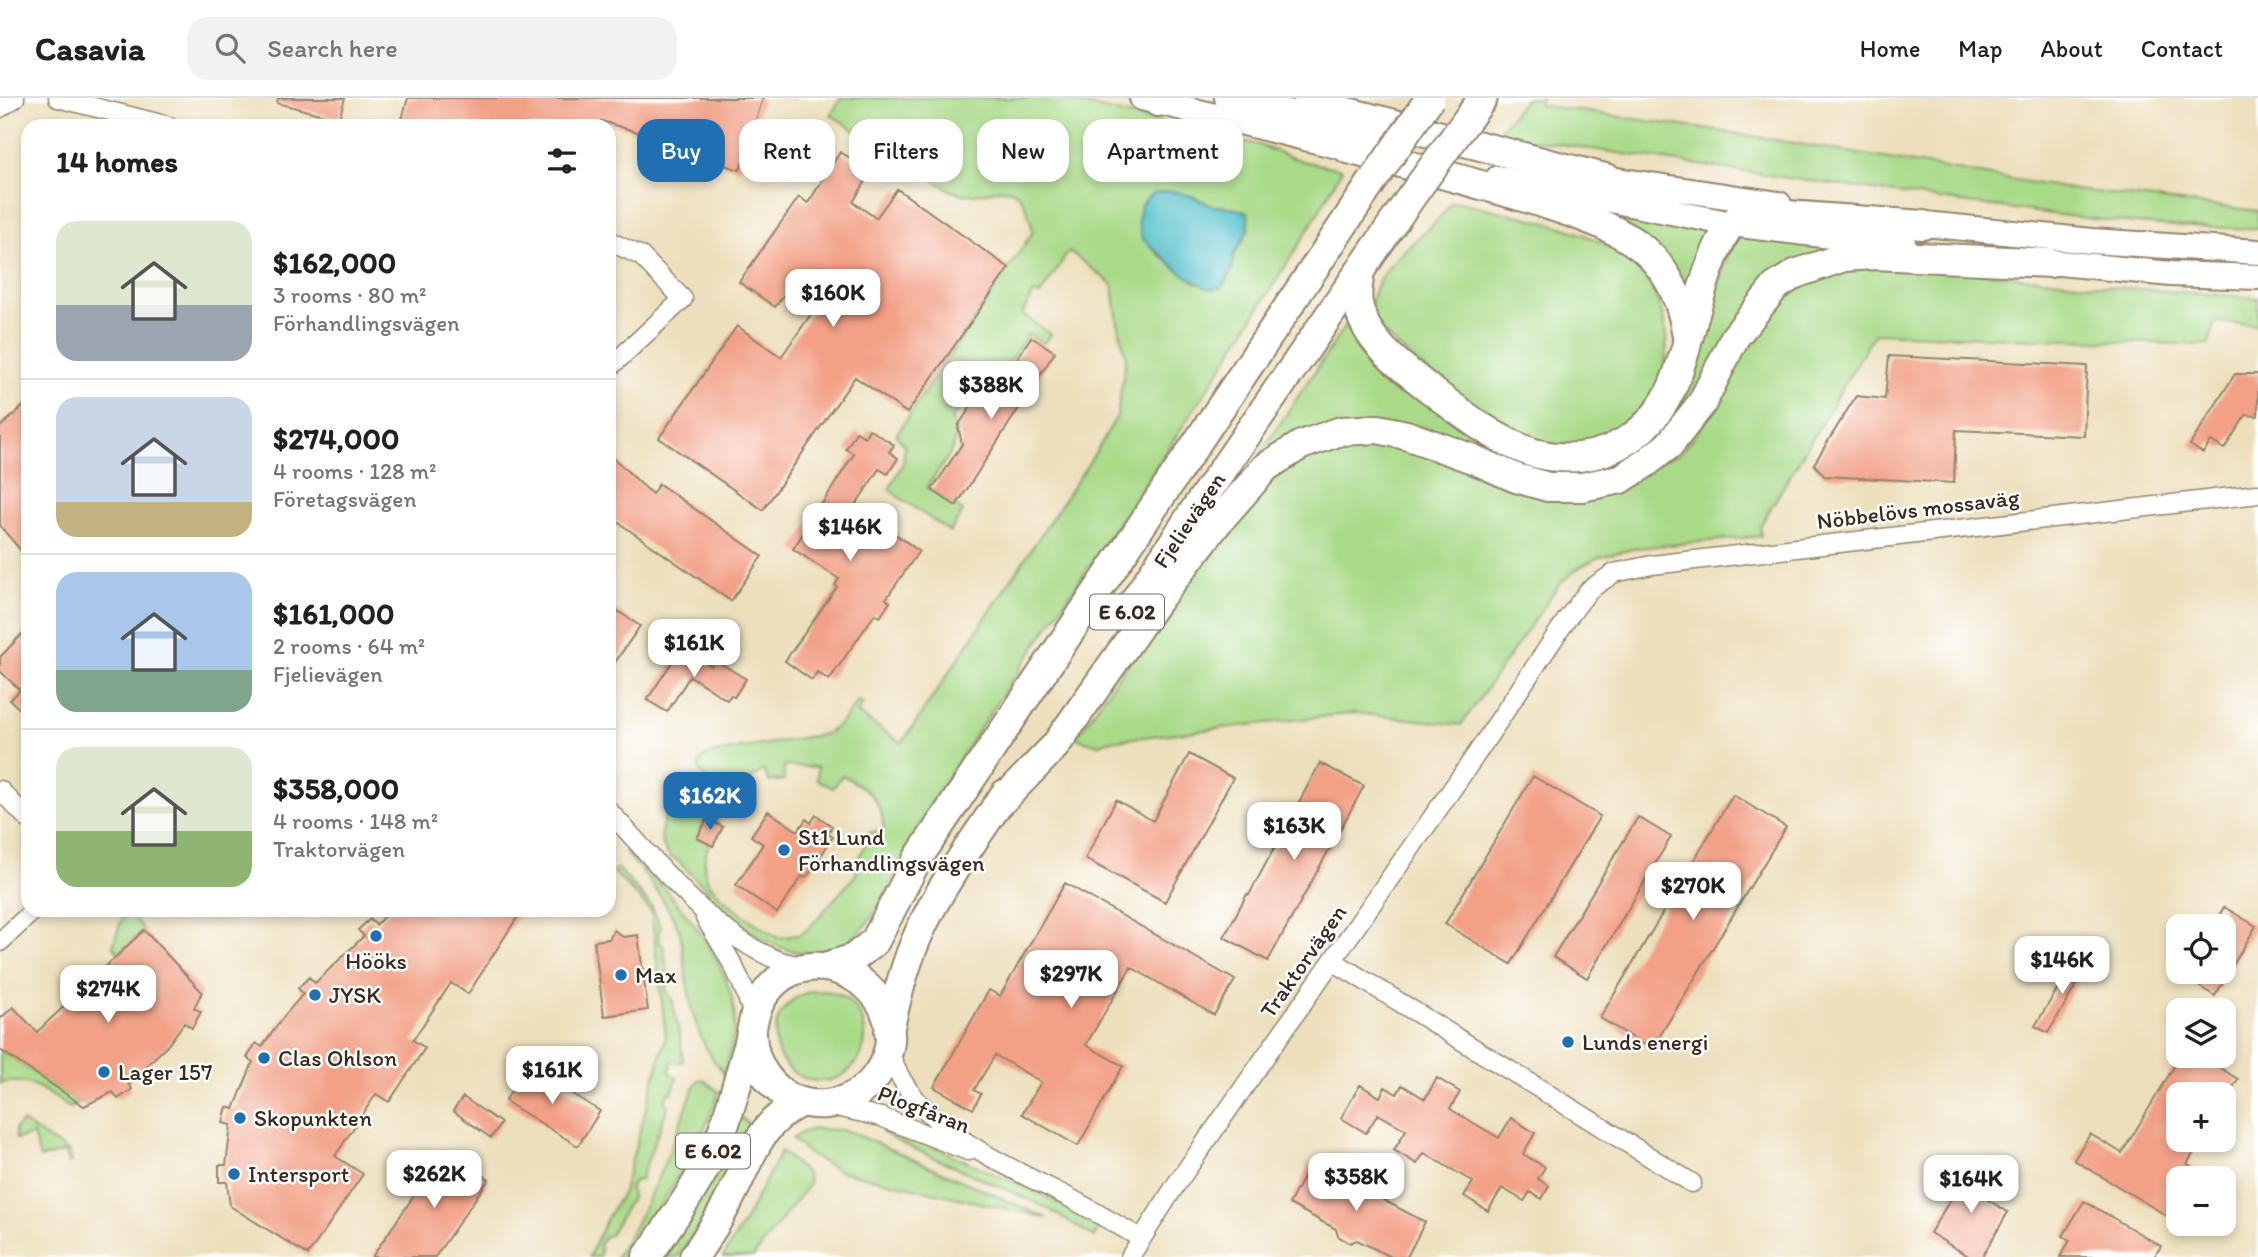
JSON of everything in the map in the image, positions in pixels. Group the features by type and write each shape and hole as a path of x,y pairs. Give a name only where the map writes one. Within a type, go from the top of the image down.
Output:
{"main road":[{"path":"1227,98 1343,125 1609,179 1923,225"},
{"path":"1308,98 1346,112 1609,179"},
{"name":"Fjelievägen","path":"648,1257 691,1192 722,1131 759,1004 770,989 784,977 854,958 874,941 918,858 1430,98"},
{"path":"1151,99 1348,149 1506,192 1581,216 1641,247 1659,265 1672,284 1688,340"},
{"name":"Fjelievägen","path":"694,1257 730,1199 765,1129 784,1112 808,1103 839,1102 854,1095 867,1086 881,1067 897,995 918,934 934,902 1196,508 1476,107"},
{"path":"1348,149 1732,224 2050,262 2171,274 2258,277"},
{"path":"1360,271 1357,302 1367,329 1403,368 1457,410 1499,437 1534,453 1575,458 1604,453 1630,438 1654,417 1667,400 1678,374 1709,271 1723,237 1743,215 1760,213 2258,252"},
{"path":"996,808 1055,746 1157,601 1218,522 1266,467 1301,445 1341,431 1378,429 1406,435 1516,478 1548,487 1582,487 1621,479 1647,463 1675,438 1702,403 1735,337 1775,287 1795,274 1844,257 1873,254 2050,262"},
{"path":"816,967 840,970 854,976 872,990 884,1010 889,1038"},
{"path":"752,1026 756,1060 764,1076 777,1089 808,1103"}],"street":[{"path":"0,108 15,98"},
{"path":"58,98 141,119"},
{"path":"616,244 641,256 683,299 616,361"},
{"name":"Nöbbelövs mossaväg","path":"1589,590 1614,573 1652,565 2258,494"},
{"name":"Traktorvägen","path":"1130,1257 1589,590"},
{"path":"0,790 21,812"},
{"path":"616,818 693,901 725,928 777,960 816,967"},
{"path":"693,901 737,972 746,992 752,1026"},
{"path":"0,942 27,917"},
{"path":"1333,961 1692,1183"},
{"name":"Plogfåran","path":"889,1038 897,1073 918,1101 937,1120 965,1141 1013,1169 1141,1238"},
{"name":"Plogfåran","path":"808,1103 861,1111 881,1117 1013,1169"}],"green space":[{"path":"841,98 1057,98 1147,119 1083,119 1083,182 1243,182 1243,141 1302,161 1342,169 1304,236 1200,400 930,804 869,921 843,945 823,952 804,953 768,942 751,932 705,894 708,891 676,859 671,858 663,846 662,825 668,812 686,795 714,811 717,824 707,819 697,837 709,844 704,860 706,876 727,902 778,938 798,935 808,929 855,876 855,865 865,846 868,833 884,830 877,802 866,790 842,775 833,788 817,780 818,767 784,766 784,780 769,782 764,770 739,786 746,796 740,796 712,783 701,772 699,763 706,756 716,753 825,734 840,724 858,701 863,704 857,713 902,743 1096,452 1117,416 1126,358 1113,285 1069,251 1040,295 1034,293 1022,314 1050,334 1044,343 1028,334 988,394 976,388 971,391 951,420 955,428 953,446 927,487 963,511 950,532 889,490 903,463 905,446 896,435 1033,232 1027,209 1019,196 1010,190 964,194 937,182 963,182 963,119 849,119 849,126 831,115","holes":["1192,196 1212,206 1230,207 1245,239 1234,254 1228,280 1222,286 1204,286 1193,280 1142,238"]},
{"path":"1526,98 1542,98 1538,105 1752,136 2076,190 2258,211 2258,228 2176,226 2053,214 1496,134"},
{"path":"1459,202 1545,222 1588,236 1625,256 1639,268 1650,284 1664,320 1666,360 1657,396 1629,426 1600,441 1578,444 1556,445 1530,439 1465,401 1386,336 1374,316 1372,306 1379,281 1398,257 1451,203"},
{"path":"1605,210 1715,230 1691,300"},
{"path":"1744,233 1830,247 1801,262 1677,421 1622,465 1597,473 1536,474 1419,426 1253,464 1348,322 1359,338 1464,425 1607,461 1698,344 1732,244"},
{"path":"1921,266 2125,288 2258,298 2258,325 2215,322 2209,345 1875,333 1760,526 1761,536 1636,548 1597,558 1580,567 1561,582 1461,725 1356,713 1108,741 1098,745 1076,738 1197,561 1284,469 1328,447 1364,440 1387,443 1552,500 1677,455 1701,428 1741,348 1785,294 1814,277 1846,268"},
{"path":"624,851 636,858 682,909 720,967 729,988 735,1018 724,1074 702,1041 696,1024 680,932 669,909"},
{"path":"618,868 652,907 661,928 658,932 659,943 663,945 669,982 666,985 667,993 672,998 683,1062 672,1062 669,1072 677,1078 672,1093 668,1093 665,1101 668,1106 640,1180 634,1181 630,1189 632,1196 610,1235 604,1237 599,1245 599,1257 589,1257 623,1192 666,1036 651,911 616,874"},
{"path":"124,917 132,917 144,930 119,953 113,946"},
{"path":"820,991 845,999 857,1011 865,1036 857,1061 845,1073 820,1081 795,1073 783,1061 775,1036 783,1011 795,999"},
{"path":"0,1050 80,1103 70,1108 38,1087 21,1082 0,1083"},
{"path":"699,1080 704,1080 719,1092 701,1136 678,1178 625,1257 616,1257 650,1195"},
{"path":"740,1116 750,1126 708,1211 678,1257 663,1257"},
{"path":"22,1122 70,1153 72,1161 69,1164 65,1152 40,1158 33,1135 16,1139 15,1129"},
{"path":"815,1129 853,1133 1047,1218 840,1171 811,1156 792,1139"},
{"path":"884,1129 1033,1190 1100,1228 1094,1237 1043,1206 899,1142 882,1132"},
{"path":"781,1151 807,1174 809,1184 753,1257 723,1257 744,1222"}],"water":[{"path":"1172,191 1192,196 1212,206 1230,207 1248,213 1249,228 1234,255 1232,271 1221,288 1209,289 1183,274 1142,238 1138,223 1141,205 1152,193"}],"building":[{"path":"278,98 345,98 339,119 277,103"},
{"path":"408,98 763,98 756,119 739,119 739,170 725,165 725,119 637,119 637,132 616,125 616,119 402,119"},
{"path":"840,152 849,157 849,182 865,182 853,202 876,218 897,189 1009,268 907,413 855,377 763,510 659,438 737,326 781,357 814,310 787,291 775,307 739,282 799,197 808,203 821,182 835,182 835,160"},
{"path":"1031,337 1055,352 956,506 932,490 962,444 958,426 975,401 991,399"},
{"path":"1889,356 2087,366 2084,436 1956,430 1954,483 1824,476 1814,464 1856,396 1885,399"},
{"path":"2235,374 2258,374 2258,416 2246,415 2224,449 2211,441 2203,453 2190,445"},
{"path":"21,408 21,551 0,526 0,427"},
{"path":"869,429 894,445 889,452 898,458 888,474 879,469 845,521 870,539 881,524 919,551 886,599 890,602 880,617 875,614 829,680 817,672 812,680 785,661 837,587 835,585 839,579 793,549 854,454 846,449 856,432 865,437"},
{"path":"616,461 652,494 659,484 762,556 731,601 616,521"},
{"path":"616,610 640,626 616,661"},
{"path":"21,635 21,710 10,700 20,690 0,671 0,657"},
{"path":"682,647 711,666 715,660 746,679 734,697 731,695 727,700 690,676 667,712 647,700"},
{"path":"1189,754 1233,778 1165,902 1085,859 1116,800 1153,821"},
{"path":"1320,763 1364,786 1268,961 1224,937"},
{"path":"1533,776 1600,816 1511,964 1445,924"},
{"path":"1733,795 1786,827 1652,1049 1600,1018"},
{"path":"768,811 798,831 806,819 811,823 816,815 832,826 828,834 833,837 809,874 804,878 802,876 777,913 736,885 763,844 751,836"},
{"path":"1638,817 1671,837 1587,978 1553,957"},
{"path":"707,819 723,827 713,846 697,838"},
{"path":"1065,883 1235,980 1214,1015 1131,967 1086,1045 1123,1066 1078,1146 1022,1114 1041,1082 995,1055 974,1090 981,1094 973,1109 934,1087 989,990 1000,996"},
{"path":"2224,907 2236,914 2220,914"},
{"path":"2236,914 2256,926 2236,960"},
{"path":"383,917 518,917 468,994 451,983 413,1040 425,1048 389,1102 376,1094 335,1156 363,1174 308,1255 230,1206 227,1182 219,1182 219,1165 226,1165 231,1125 223,1123 227,1107 234,1109 253,1062 247,1058 256,1043 262,1047 303,994 298,988 309,977 315,983 364,936 358,930 370,919 376,925"},
{"path":"144,930 202,992 194,1008 201,1012 192,1028 184,1023 167,1046 128,1083 132,1089 118,1099 113,1092 84,1106 0,1050 0,1019 13,1007 37,1032"},
{"name":"Max","path":"614,930 623,937 638,935 648,1010 604,1016 594,941 609,939"},
{"path":"2076,958 2088,965 2048,1033 2035,1026"},
{"path":"2195,984 2222,984 2215,996"},
{"path":"527,1066 600,1111 578,1146 505,1101"},
{"path":"2173,1068 2220,1068 2238,1079 2236,1082 2166,1082 2166,1152 2194,1152 2187,1164 2190,1166 2166,1166 2166,1215 2074,1160 2090,1134 2122,1153"},
{"path":"1437,1078 1460,1092 1450,1109 1499,1138 1511,1118 1535,1133 1523,1154 1545,1167 1538,1179 1549,1186 1542,1199 1530,1192 1524,1201 1502,1188 1488,1211 1464,1196 1473,1182 1424,1153 1417,1164 1394,1150 1406,1130 1378,1114 1366,1133 1341,1118 1360,1085 1380,1097 1385,1087 1397,1094 1402,1085 1425,1099"},
{"path":"463,1097 501,1123 491,1138 453,1111"},
{"path":"446,1149 489,1179 435,1257 372,1257"},
{"path":"1311,1162 1425,1222 1407,1257 1391,1257 1357,1240 1350,1243 1338,1236 1336,1229 1289,1204"},
{"path":"1972,1164 2000,1180 1988,1200 2008,1212 1982,1257 1970,1257 1930,1233"},
{"path":"2084,1201 2161,1246 2154,1257 2060,1257 2070,1240 2063,1236"}],"place":[{"name":"St1 Lund Förhandlingsvägen","path":"784,850"},
{"name":"Hööks","path":"376,936"},
{"name":"Max","path":"621,975"},
{"name":"JYSK","path":"315,995"},
{"name":"Lunds energi","path":"1568,1042"},
{"name":"Clas Ohlson","path":"264,1058"},
{"name":"Lager 157","path":"104,1072"},
{"name":"Skopunkten","path":"240,1118"},
{"name":"Intersport","path":"234,1174"}]}
